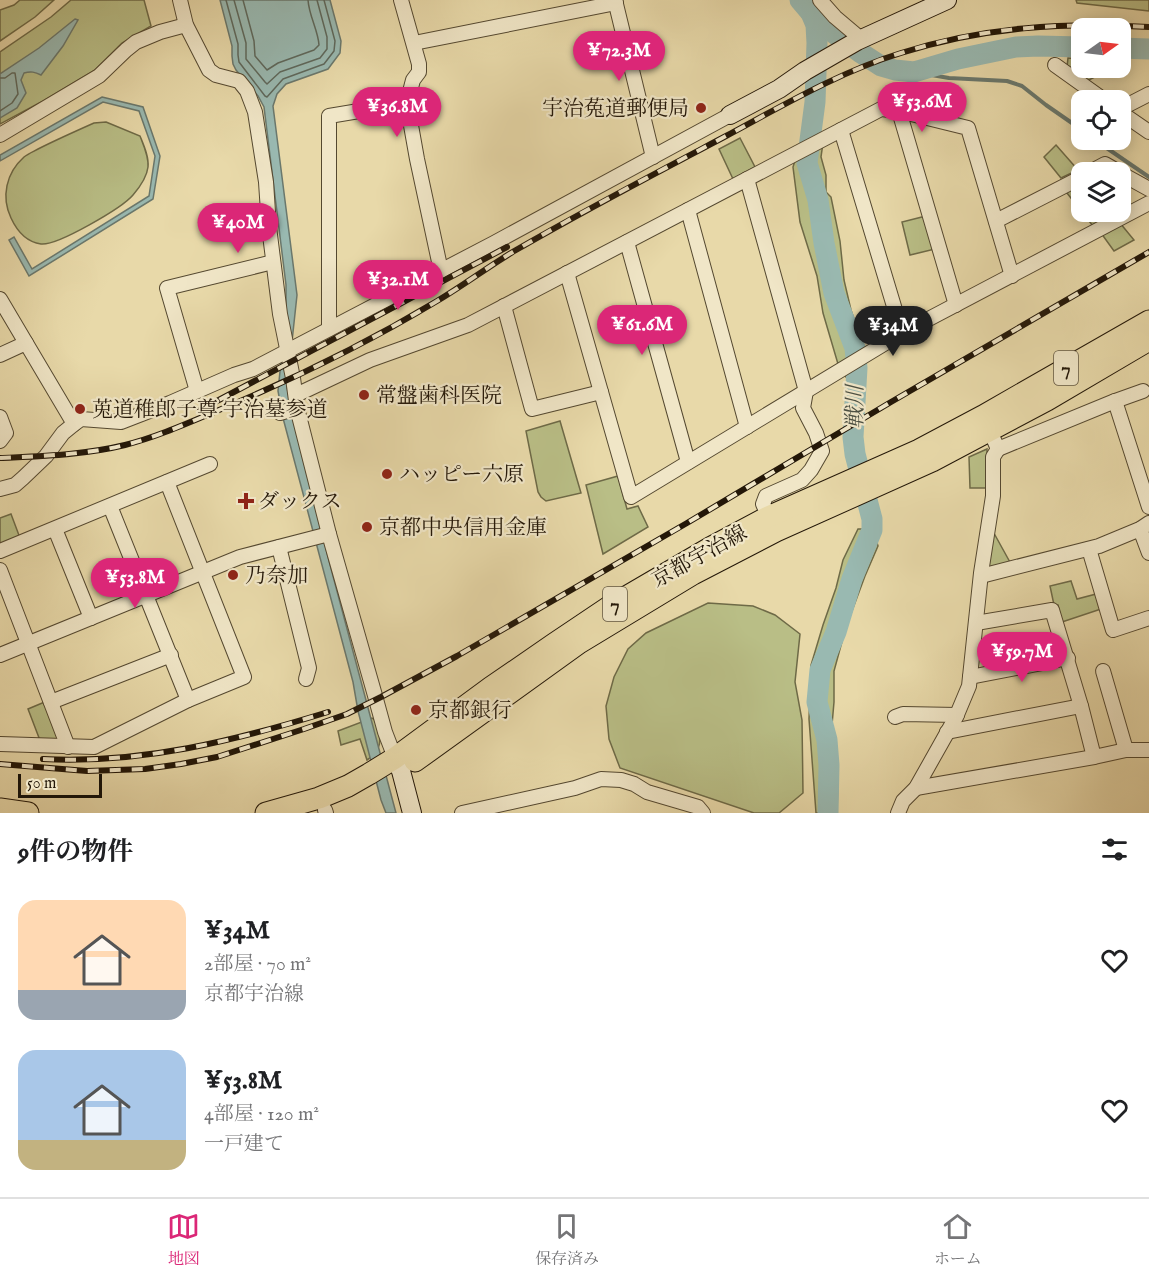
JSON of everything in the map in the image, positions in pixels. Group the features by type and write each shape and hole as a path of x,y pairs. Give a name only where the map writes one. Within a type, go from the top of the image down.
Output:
{"main road":[{"name":"京都宇治線","path":"987,423 1149,321"},
{"name":"京都宇治線","path":"323,812 355,798 371,781 394,767 490,688 609,608 710,548 772,524 865,483 909,455 1047,400 1149,340"},
{"name":"京都宇治線","path":"266,813 319,798 348,786 371,781"},
{"path":"0,810 28,813"}],"street":[{"path":"180,0 186,25 209,70 216,75 239,81 247,91 255,112 266,182 280,314 288,351 290,407 323,535 394,767 412,813"},
{"path":"401,0 419,64 419,72 413,80 407,103 441,271"},
{"path":"557,0 560,14"},
{"path":"820,0 854,43"},
{"path":"0,489 15,484 23,478 46,456 63,433 81,419 121,422 253,369 441,271 779,89 854,43 947,0"},
{"path":"414,43 615,1 653,157"},
{"path":"0,135 99,76 136,42 159,32 186,25"},
{"path":"1055,65 1090,90"},
{"path":"1131,104 1149,93"},
{"path":"329,329 329,116 407,103"},
{"path":"290,407 370,360 468,325 881,109 899,111 968,128 1012,276"},
{"path":"899,111 956,305"},
{"path":"1131,119 1149,132"},
{"path":"840,130 902,333"},
{"path":"747,179 806,391 802,408 816,433 822,451 802,480 766,496 763,504 772,524"},
{"path":"1131,179 1149,189"},
{"path":"996,221 1071,183"},
{"path":"567,273 631,497 902,333 1149,203"},
{"path":"688,210 747,427"},
{"path":"627,242 688,462"},
{"path":"197,391 167,288 273,262"},
{"path":"0,299 74,424"},
{"path":"504,306 532,409 601,392"},
{"path":"0,355 26,343"},
{"path":"898,813 903,801 916,788 957,715 969,686 981,576 993,496 993,457 998,449 1114,401 1143,392"},
{"path":"1114,401 1146,516 1149,553"},
{"path":"0,417 6,433 0,441"},
{"path":"987,423 998,449"},
{"path":"0,551 210,464"},
{"path":"0,744 94,747 188,700 244,677 167,482"},
{"path":"110,506 188,700"},
{"path":"981,576 1099,546 1146,516"},
{"path":"55,529 91,618"},
{"path":"0,655 240,557 323,535"},
{"path":"279,547 309,668 306,679"},
{"path":"1089,549 1113,630 1149,618"},
{"path":"0,570 68,747"},
{"path":"976,624 1052,610 1082,706 1094,757"},
{"path":"51,702 171,655"},
{"path":"970,677 1068,658"},
{"path":"1103,672 1126,750"},
{"path":"947,732 1082,706"},
{"path":"895,717 903,714 957,715"},
{"path":"916,788 1126,750 1149,750"},
{"path":"462,813 601,780 621,780 646,792 698,807 703,813"}],"green space":[{"path":"20,0 54,0 35,17 0,41 0,10"},
{"path":"71,0 144,0 151,26 122,43 95,70 0,124 0,52 51,17"},
{"path":"1076,0 1149,0 1149,11 1077,3"},
{"path":"1068,58 1071,58 1071,70 1067,67"},
{"path":"106,122 140,136 146,152 148,167 140,185 127,201 74,233 41,244 27,238 16,227 6,202 7,186 13,170 30,153 94,123"},
{"path":"740,138 755,167 733,179 719,149"},
{"path":"823,143 821,157 826,175 826,192 831,197 840,241 844,280 863,346 860,369 846,377 838,364 823,313 817,276 800,222 793,167 797,154"},
{"path":"1056,145 1071,162 1071,173 1061,178 1044,157"},
{"path":"1071,184 1071,198 1063,188"},
{"path":"926,216 935,249 910,255 902,222"},
{"path":"1120,223 1134,240 1114,251 1101,233"},
{"path":"560,421 581,493 546,501 538,492 526,431"},
{"path":"987,449 987,488 970,488 969,457"},
{"path":"618,476 627,509 638,506 648,527 603,554 586,485"},
{"path":"11,514 20,538 0,545 0,518"},
{"path":"990,526 1011,564 991,571 986,565"},
{"path":"858,529 869,529 875,536 878,546 846,627 834,671 832,725 838,774 837,813 816,813 809,719 811,665 843,560"},
{"path":"1071,581 1077,599 1100,593 1104,608 1062,622 1058,605 1054,605 1050,586"},
{"path":"708,603 753,606 775,615 800,634 795,682 802,720 803,793 779,813 754,813 620,768 609,739 606,706 614,677 628,649 646,633"},
{"path":"47,701 63,743 41,743 28,709"},
{"path":"372,718 377,722 380,744 376,752 367,760 360,739 341,745 338,731"}],"water":[{"path":"220,0 330,0 341,41 340,53 328,69 286,84 277,94 273,106 297,295 287,388 329,561 396,813 386,813 381,800 358,711 353,682 283,418 278,391 286,313 286,285 264,107 233,64 232,46"},
{"path":"75,19 78,20 63,46 41,75 33,72 24,73 21,80 26,93 17,108 0,118 0,74 39,48"},
{"path":"102,97 143,107 160,156 153,199 29,276 9,240 14,237 32,269 149,196 155,156 139,111 103,102 0,161 0,155"}],"waterway":[{"name":"戦川","path":"800,0 811,13 816,25 817,43 815,102 807,163 818,200 834,293 855,348 857,368 853,437 855,454 872,519 872,530 820,670 817,702 827,740 828,813"},
{"path":"811,13 861,53 881,66 895,70 914,72 958,59 1016,47 1071,47"},
{"path":"1131,48 1149,49"},
{"path":"914,72 949,78 1007,81 1022,86 1071,122"},
{"path":"1110,150 1149,177"}],"railway":[{"path":"0,458 78,453 125,445 172,429 275,386 330,360 411,316 516,250 621,192 811,90 878,61 931,44 1023,28 1086,25 1149,27"},
{"path":"200,410 507,247"},
{"path":"0,764 87,771 145,769 181,764 217,757 347,714 457,656 1149,252"},
{"path":"43,759 80,760 152,754 223,741 328,712"}],"place":[{"name":"宇治菟道郵便局","path":"701,108"},
{"name":"常盤歯科医院","path":"364,395"},
{"name":"莵道稚郎子尊 宇治墓参道","path":"80,409"},
{"name":"ハッピー六原","path":"387,474"},
{"name":"ダックス","path":"246,501"},
{"name":"京都中央信用金庫","path":"367,527"},
{"name":"乃奈加","path":"233,575"},
{"name":"京都銀行","path":"416,710"}]}
